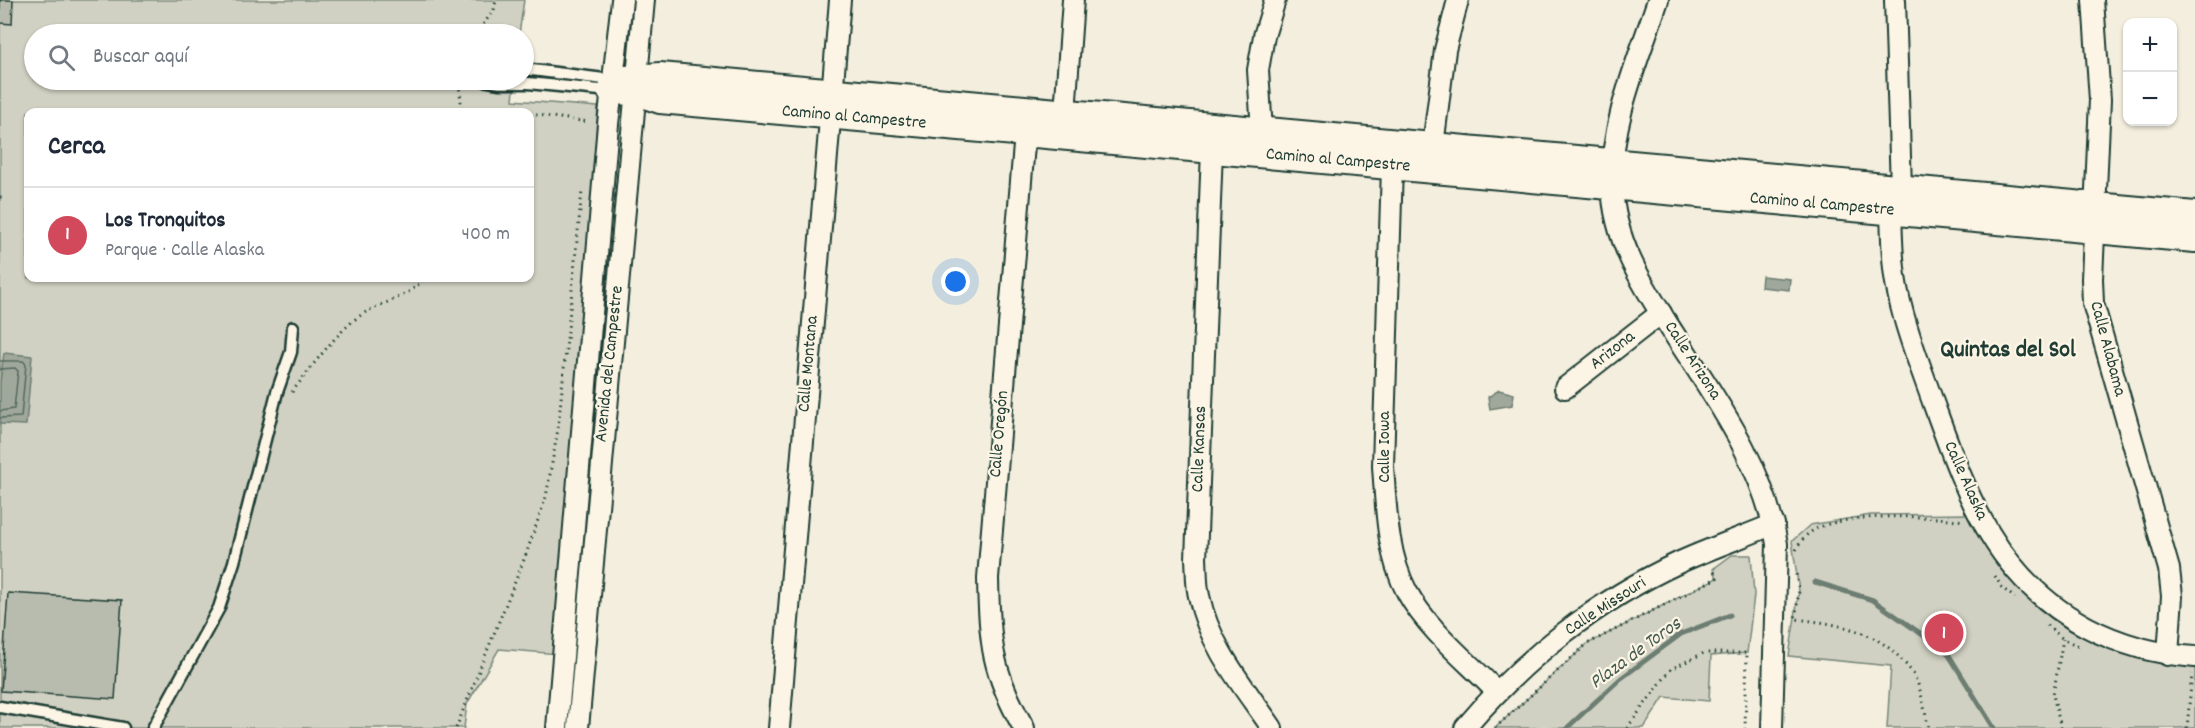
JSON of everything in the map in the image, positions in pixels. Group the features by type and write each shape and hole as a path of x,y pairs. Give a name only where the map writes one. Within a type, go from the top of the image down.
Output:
{"street":[{"name":"Avenida del Campestre","path":"557,728 611,86 622,0"},
{"name":"Avenida del Campestre","path":"578,728 602,439 644,0"},
{"name":"Calle Montana","path":"779,728 840,0"},
{"path":"1065,113 1073,0"},
{"path":"1262,131 1258,70 1264,36 1275,0"},
{"path":"1433,146 1445,50 1458,0"},
{"name":"Calle Arizona","path":"1658,0 1622,111 1612,174 1617,223 1629,260 1731,423 1752,462 1774,524 1777,544 1772,728"},
{"name":"Calle Alaska","path":"1895,0 1896,200 1892,259 1904,321 1954,461 1975,508 1999,551 2032,590 2059,611 2110,638 2168,655 2194,668"},
{"name":"Calle Alabama","path":"2093,0 2100,100 2094,218 2093,303 2169,569 2172,596 2168,655"},
{"name":"Camino al Campestre","path":"611,86 637,86 660,100 1065,113 1433,146 1612,174"},
{"name":"Camino al Campestre","path":"831,104 1025,133 1212,150 1392,166 1612,174 2094,218 2195,239"},
{"name":"Calle Oregón","path":"1024,728 1005,696 994,659 989,631 988,578 1025,133"},
{"name":"Calle Kansas","path":"1212,150 1196,559 1198,595 1208,628 1222,655 1272,728"},
{"name":"Calle Iowa","path":"1392,166 1383,454 1386,513 1397,567 1407,591 1422,614 1496,691"},
{"name":"Camino al Campestre","path":"2094,218 2195,215"},
{"name":"Arizona","path":"1565,388 1661,313"},
{"path":"580,437 602,439"},
{"name":"Calle Missouri","path":"1465,728 1496,691 1567,631 1619,595 1680,562 1774,524"}],"lane":[{"name":"Camino al Campestre","path":"534,71 611,86"},
{"name":"Camino al Campestre","path":"534,83 611,86"},
{"path":"153,728 219,608 234,562 291,352 293,327"},
{"path":"0,706 123,728"}],"path":[{"path":"484,24 494,10 496,0"},
{"path":"460,90 462,108"},
{"path":"534,114 589,121 588,132"},
{"path":"456,728 525,557 546,496 558,429 582,189"},
{"path":"271,419 322,355 360,315 414,290 421,282"},
{"path":"1794,554 1801,540 1816,528 1876,515 1963,521 1968,530"},
{"path":"1991,568 2002,588 2020,602"},
{"path":"1495,728 1587,644 1718,578 1713,569"},
{"path":"1796,572 1799,591 1795,619 1861,630 1889,648 1914,675 1929,728"},
{"path":"2046,624 2063,639 2083,647"},
{"path":"2061,728 2053,695 2063,639"},
{"path":"1627,728 1671,669 1704,653 1747,653 1745,728"},
{"path":"2183,675 2194,668"},
{"path":"2187,728 2194,668"}],"shaded area":[{"path":"0,0 524,0 520,24 24,24 24,90 514,90 513,100 598,107 559,654 499,649 467,704 464,728 0,728"},
{"path":"1973,514 2052,610 2121,647 2195,655 2195,728 1887,728 1891,666 1789,656 1799,591 1792,541 1810,525 1871,515"},
{"path":"1732,555 1751,555 1754,595 1747,653 1711,656 1709,701 1664,697 1644,728 1495,728 1587,644 1717,578 1713,569"}],"water":[{"path":"1762,276 1790,279 1789,290 1761,287"},
{"path":"4,353 32,356 26,425 0,424 0,382"},
{"path":"1499,390 1514,394 1512,405 1490,409 1488,397"}],"building":[{"path":"0,0 13,0 12,24 0,23"},
{"path":"8,593 122,600 115,699 1,691"}],"waterway":[{"name":"Plaza de Toros","path":"1815,582 1873,600 1947,652 1994,728"},
{"name":"Plaza de Toros","path":"1567,728 1620,679 1681,634 1730,615"}],"place":[{"name":"Los Tronquitos","path":"1944,633"}],"district":[{"name":"Quintas del Sol","path":"2008,351"}]}
